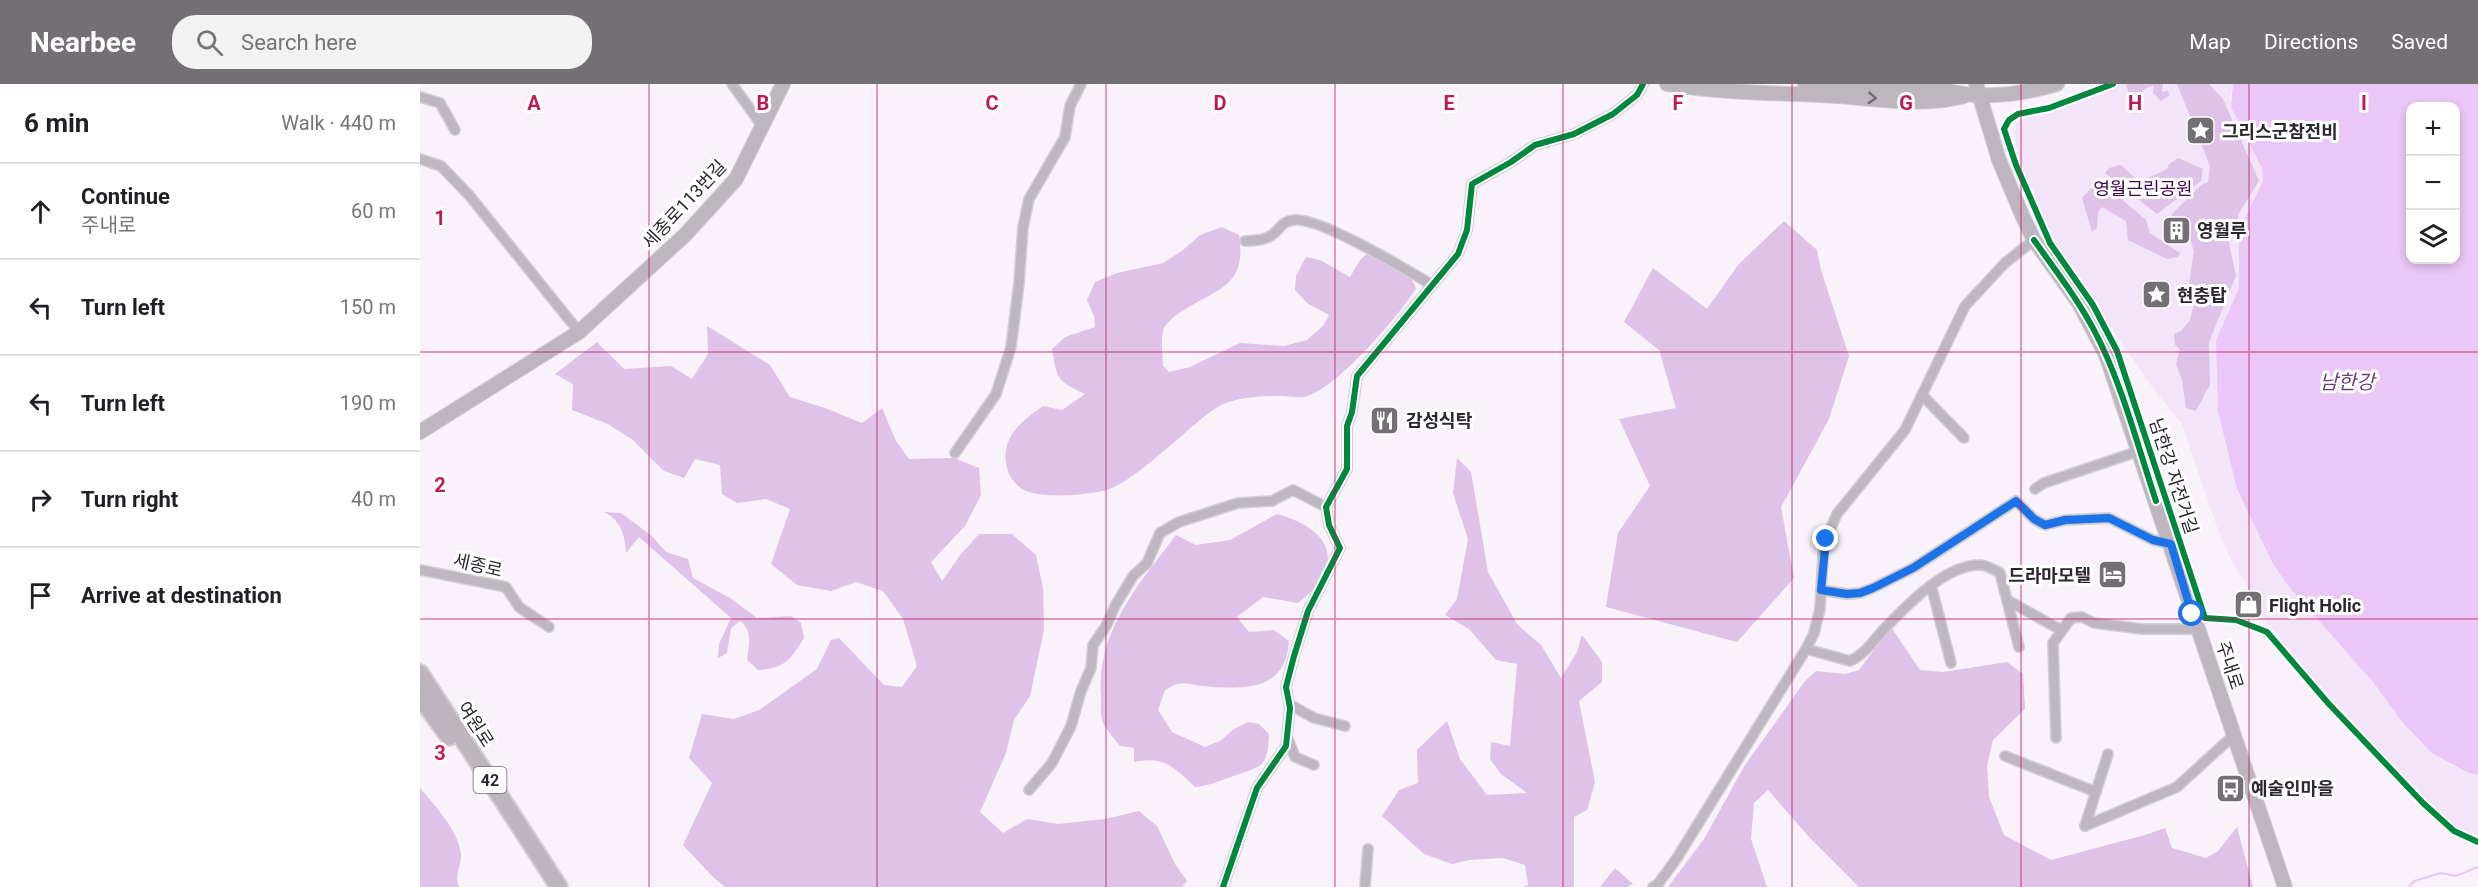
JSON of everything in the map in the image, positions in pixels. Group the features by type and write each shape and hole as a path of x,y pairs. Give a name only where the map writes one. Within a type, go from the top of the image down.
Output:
{"highway":[{"name":"여원로","path":"420,673 559,887"},
{"name":"여원로","path":"420,692 548,887"},
{"path":"420,697 453,742"}],"street":[{"path":"732,84 763,127"},
{"name":"세종로113번길","path":"420,432 579,332 685,236 736,179 783,84"},
{"path":"955,453 996,394 1011,347 1023,226 1029,199 1065,137 1070,106 1081,84"},
{"path":"1223,887 1257,788 1286,746 1289,704 1286,687 1308,611 1340,548 1329,525 1326,507 1347,469 1347,426 1352,412 1357,376 1458,254 1467,230 1472,184 1511,162 1535,145 1574,134 1613,114 1637,95 1643,84"},
{"path":"1667,84 1759,93 1944,101 1978,90 2034,91 2057,84"},
{"path":"1804,84 1944,90 1964,96"},
{"name":"주내로","path":"1978,90 1999,160 2034,240 2079,303 2106,355 2285,887"},
{"path":"420,97 440,103 455,130"},
{"path":"420,159 441,166 467,193 579,332"},
{"path":"1245,241 1257,241 1271,236 1285,221 1298,219 1332,231 1382,255 1432,285"},
{"path":"1653,887 1658,884 1677,858 1806,649 1816,625 1821,590 1822,555 1830,528 1845,502 1905,430 1965,306 2005,263 2034,240"},
{"path":"1923,396 1964,438"},
{"path":"2035,489 2044,483 2139,451"},
{"path":"1029,790 1052,763 1071,726 1081,691 1091,668 1093,645 1106,627 1115,606 1133,576 1147,563 1160,534 1179,522 1238,503 1272,501 1293,490 1326,507"},
{"path":"1821,590 1847,594 1860,593 1873,588 1913,568 2016,501 2034,519 2045,525 2065,520 2109,518 2153,540 2171,544"},
{"path":"1806,649 1850,661 1859,657 1888,625 1931,585 1962,567 1981,564 2000,573 2019,647"},
{"name":"세종로","path":"420,570 506,587 519,607 549,627"},
{"path":"1931,585 1951,663"},
{"path":"2007,600 2061,630"},
{"path":"2056,738 2053,643 2071,618 2142,629 2199,629"},
{"path":"1289,704 1314,718 1345,726"},
{"path":"2108,754 2085,826 2177,787 2234,735"},
{"path":"1287,736 1295,757 1314,765"},
{"path":"2005,756 2096,792"},
{"path":"1367,886 1368,849"}],"green space":[{"name":"영월근린공원","path":"2118,84 2233,84 2230,98 2238,124 2262,169 2263,181 2244,217 2239,240 2239,288 2216,340 2237,489 2273,564 2289,587 2373,682 2403,723 2449,764 2478,775 2478,836 2449,824 2388,764 2309,675 2257,609 2258,604 2230,558 2217,527 2182,424 2152,387 2052,242 2019,160 2013,130 2018,121"},
{"path":"2126,84 2163,84 2162,92 2168,91 2170,95 2161,101 2153,93 2154,85 2146,88 2138,96 2141,100 2131,102"},
{"path":"2177,84 2209,84 2223,99 2259,181 2239,213 2229,243 2236,276 2209,342 2210,386 2195,411 2186,408 2182,380 2176,364 2180,349 2175,345 2174,334 2181,331 2190,320 2194,304 2188,290 2194,251 2184,222 2171,215 2201,185 2208,182 2210,166"},
{"path":"2178,158 2203,169 2201,181 2157,214 2105,173 2109,168 2121,165 2145,184 2148,178 2167,169 2169,164"},
{"path":"2099,180 2146,220 2150,233 2180,253 2178,257 2167,259 2128,240 2126,221 2102,207 2098,213 2097,228 2092,232 2082,198"},
{"path":"1784,221 1817,250 1821,270 1849,356 1829,419 1781,507 1794,578 1737,642 1606,607 1618,533 1650,486 1619,419 1676,408 1659,350 1624,322 1653,268 1707,309 1738,265"},
{"path":"1222,227 1239,235 1240,251 1236,273 1222,287 1178,313 1166,325 1162,336 1163,366 1169,372 1190,367 1240,343 1284,346 1307,340 1323,326 1329,315 1307,303 1295,290 1296,276 1306,257 1320,260 1350,277 1360,260 1368,253 1410,276 1416,288 1366,350 1332,382 1317,392 1304,397 1256,397 1223,404 1129,478 1103,491 1054,496 1026,491 1020,487 1007,468 1006,448 1009,439 1027,418 1043,406 1062,410 1085,394 1069,386 1060,378 1055,367 1052,349 1065,337 1095,327 1094,316 1087,300 1095,282 1117,273 1163,263 1200,235"},
{"path":"707,326 770,365 790,397 862,423 882,408 896,441 909,459 954,458 979,468 981,495 965,526 931,562 942,581 979,534 1012,534 1036,555 1043,588 1044,630 1030,696 1014,720 1006,753 980,812 1003,833 1027,819 1058,824 1105,819 1139,811 1157,826 1175,864 1187,881 1181,887 725,887 683,845 712,783 689,758 702,714 734,719 759,710 817,669 831,640 839,638 884,685 902,687 917,666 903,619 883,591 856,582 831,591 797,585 771,564 790,509 766,499 737,503 722,494 720,465 695,459 684,478 664,471 633,440 608,424 572,410 573,384 555,374 597,342 624,369 671,366 692,379 708,354"},
{"path":"1457,458 1471,472 1488,572 1517,624 1541,645 1561,678 1577,652 1582,635 1602,662 1602,682 1579,701 1595,782 1587,810 1574,817 1574,887 1523,887 1528,885 1525,865 1503,858 1469,860 1452,864 1424,854 1382,816 1399,790 1418,783 1417,750 1447,721 1460,759 1487,795 1527,793 1501,774 1490,759 1491,742 1510,746 1517,664 1496,660 1469,629 1445,615 1457,599 1468,539 1453,493"},
{"path":"604,512 621,513 652,536 666,552 688,559 693,578 730,598 757,618 791,616 801,623 804,638 795,652 781,665 758,670 747,660 748,634 740,621 731,628 727,653 718,658 719,644 731,618 639,537 626,553 621,529 610,515"},
{"path":"1277,514 1311,529 1321,539 1327,550 1328,563 1323,576 1298,603 1263,597 1237,617 1249,632 1274,630 1289,641 1286,658 1279,671 1270,679 1245,687 1176,684 1165,690 1158,710 1172,732 1205,747 1220,741 1234,729 1248,722 1259,724 1269,734 1264,761 1249,771 1195,787 1175,769 1161,762 1134,762 1134,748 1120,746 1105,726 1101,713 1101,672 1113,629 1123,609 1148,571 1176,535 1196,545 1230,540"},
{"path":"1891,627 1920,670 1943,672 2007,662 2023,674 2025,709 1993,740 1987,766 1989,797 2004,835 2051,860 2165,828 2172,848 2206,858 2218,851 2237,827 2253,887 1859,887 1809,837 1768,790 1754,803 1751,839 1767,887 1668,887 1704,839 1745,765 1805,681 1816,671 1845,674 1859,670"},
{"path":"420,788 445,819 460,846 461,855 457,875 459,887 420,887"},
{"path":"1615,868 1633,884 1627,887 1600,887"}],"water":[{"name":"남한강","path":"2233,84 2478,84 2478,775 2466,772 2432,753 2403,723 2373,682 2289,587 2273,564 2237,489 2218,411 2216,340 2239,288 2239,229 2263,181 2262,169 2231,107"}],"waterway":[{"path":"2409,887 2414,881 2441,873 2456,876 2478,867"}],"cycle path":[{"path":"1223,887 1257,788 1286,746 1290,708 1286,687 1294,656 1308,611 1340,548 1329,525 1326,507 1347,469 1347,426 1352,412 1357,376 1458,254 1467,230 1472,184 1511,162 1535,145 1574,134 1613,114 1637,95 1643,84"},
{"name":"남한강 자전거길","path":"2113,84 2049,108 2018,114 2009,120 2004,129 2016,165 2050,243 2093,305 2117,351 2205,618 2236,620 2267,632 2328,703 2423,803 2454,831 2478,842"},
{"path":"2034,240 2081,308 2104,351 2121,393 2156,501"}],"place":[{"name":"그리스군참전비","path":"2201,131"},
{"name":"영월루","path":"2176,230"},
{"name":"현충탑","path":"2156,295"},
{"name":"감성식탁","path":"1385,420"},
{"name":"드라마모텔","path":"2112,575"},
{"name":"Flight Holic","path":"2248,605"},
{"name":"예술인마을","path":"2230,788"}],"route":[{"path":"1826,539 1822,555 1821,590 1847,594 1860,593 1873,588 1913,568 2016,501 2034,519 2045,525 2065,520 2109,518 2153,540 2171,544 2192,614"}]}
